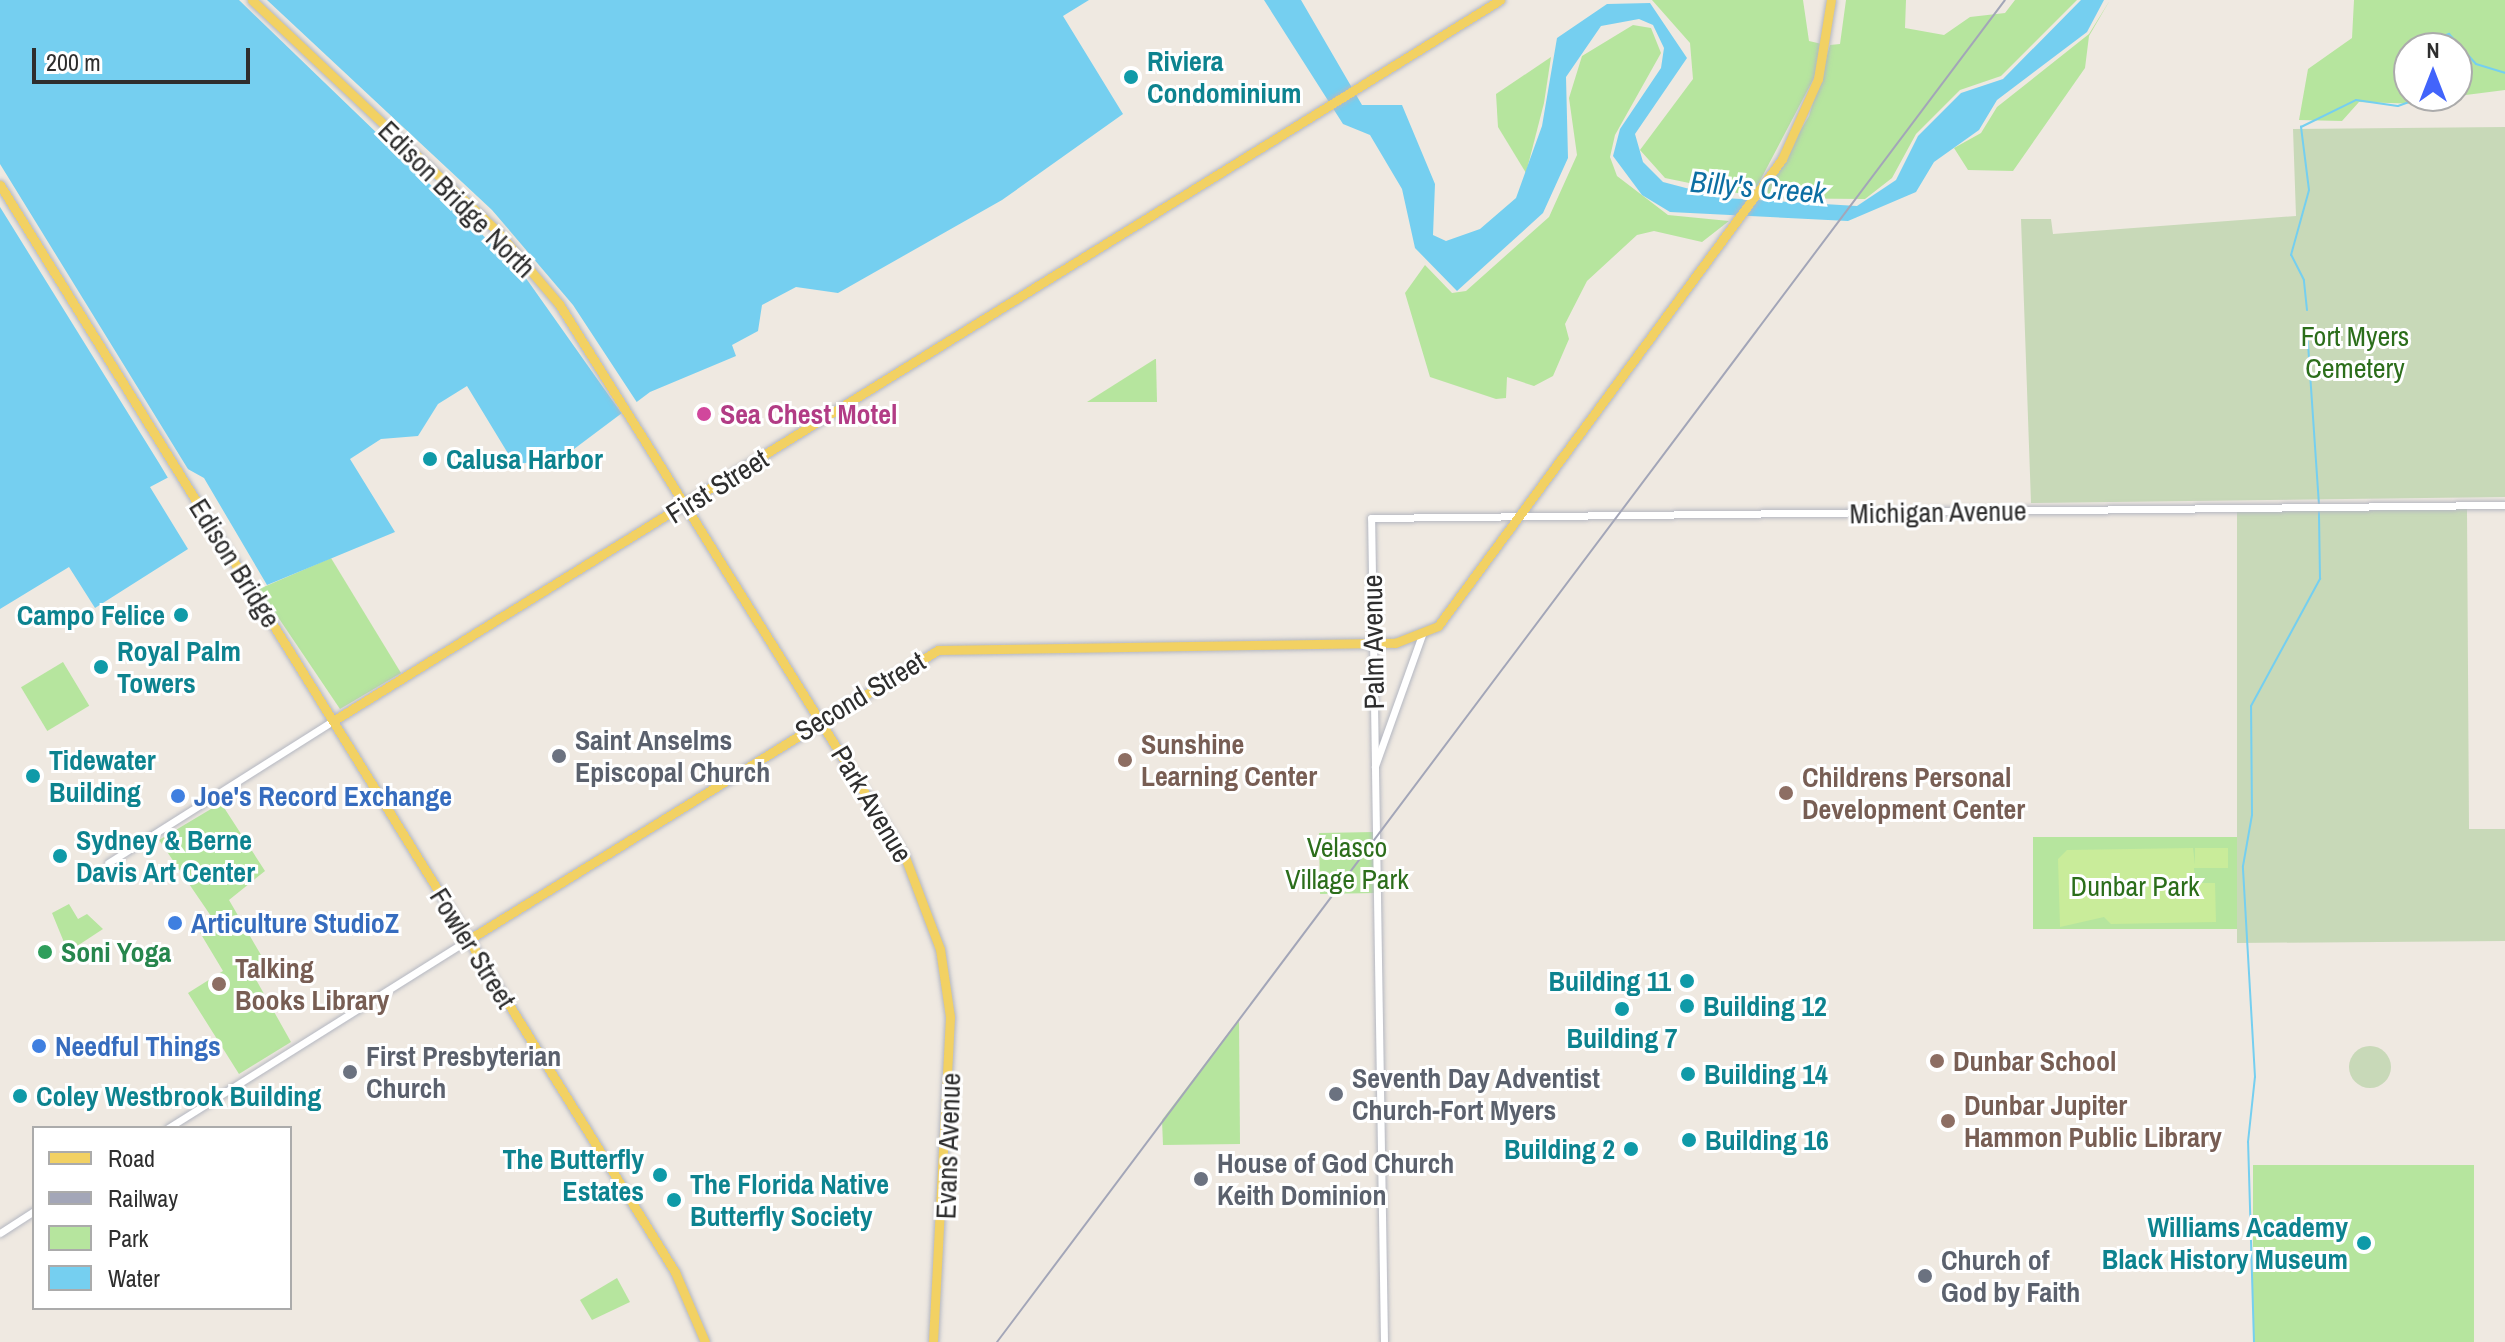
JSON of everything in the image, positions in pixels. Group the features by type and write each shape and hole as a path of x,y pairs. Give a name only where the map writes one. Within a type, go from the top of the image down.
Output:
{"main road":[{"name":"Edison Bridge North","path":"252,0 497,231 574,324 687,503"},
{"name":"First Street","path":"333,721 1500,0"},
{"path":"1422,635 1446,618 1523,517 1761,190 1812,97 1831,0"},
{"name":"Edison Bridge","path":"0,185 333,721"},
{"name":"Park Avenue","path":"687,503 905,857 940,949"},
{"name":"Second Street","path":"468,940 820,720 951,647 1372,643 1422,635"},
{"name":"Fowler Street","path":"333,721 675,1272 705,1342"},
{"name":"Evans Avenue","path":"933,1342 951,1056 940,949"}],"street":[{"name":"Michigan Avenue","path":"1371,518 2505,505"},
{"name":"Palm Avenue","path":"1371,518 1384,1342"},
{"path":"1375,766 1422,635"},
{"name":"First Street","path":"108,863 333,721"},
{"name":"Second Street","path":"171,1126 468,940"},
{"path":"0,1233 32,1212"}],"green space":[{"path":"1652,0 1803,0 1809,41 1822,44 1814,78 1752,196 1665,178 1640,150 1693,79 1690,43"},
{"path":"1846,0 1906,0 1905,28 1944,35 1970,17 2005,13 2015,0 2077,0 2001,76 1960,90 1916,134 1892,178 1865,199 1760,198 1809,116 1830,45 1840,44"},
{"path":"2110,0 2089,36 2085,68 2013,171 1968,170 1954,148 1981,133 1997,107 2089,34"},
{"path":"2354,0 2505,0 2505,90 2473,94 2473,32 2393,32 2393,103 2359,102 2342,121 2299,120 2308,69 2352,38"},
{"path":"1633,25 1651,28 1661,53 1615,135 1610,157 1617,176 1668,215 1729,221 1702,242 1654,231 1637,235 1587,281 1565,324 1569,339 1553,376 1534,386 1507,377 1506,398 1496,399 1430,377 1405,293 1425,265 1452,293 1466,291 1549,217 1577,155 1569,98 1582,56"},
{"path":"1551,57 1544,103 1526,173 1498,127 1496,94"},
{"name":"Fort Myers Cemetery","path":"2505,127 2505,497 2031,503 2021,219 2051,219 2053,234 2296,216 2293,129"},
{"path":"1155,359 1157,402 1087,402"},
{"path":"2467,509 2469,829 2505,829 2505,941 2237,943 2237,512"},
{"path":"331,558 401,673 340,709 259,589"},
{"path":"63,662 89,706 47,731 21,687"},
{"path":"221,803 265,871 229,900 268,967 254,976 291,1042 239,1074 188,993 223,971 199,931 213,919 159,840"},
{"name":"Velasco Village Park","path":"1375,832 1376,893 1320,894 1319,833"},
{"name":"Dunbar Park","path":"2033,837 2237,837 2237,929 2033,929"},
{"name":"Dunbar Park","path":"2193,848 2195,865 2195,848 2228,848 2228,868 2194,868 2195,902 2196,883 2215,883 2216,922 2111,924 2104,917 2060,927 2058,859 2067,850"},
{"path":"69,904 78,919 87,914 103,929 68,952 52,913"},
{"path":"1239,1019 1240,1144 1163,1145 1162,1120"},
{"path":"2370,1046 2385,1052 2391,1067 2385,1082 2370,1088 2355,1082 2349,1067 2355,1052"},
{"path":"2253,1165 2474,1165 2474,1342 2253,1342"},
{"path":"617,1278 630,1302 592,1320 580,1300"}],"water":[{"path":"0,0 1089,0 1063,16 1123,114 1002,200 838,293 796,287 762,305 758,331 732,345 736,356 650,392 566,455 515,465 467,386 438,404 418,436 381,439 350,459 395,532 267,585 204,478 186,468 150,487 188,549 95,608 69,567 0,609"},
{"path":"1264,0 1301,0 1362,105 1402,105 1435,184 1433,235 1446,241 1480,229 1516,198 1542,126 1557,38 1607,4 1650,3 1687,58 1635,134 1643,162 1663,182 1724,198 1857,206 1896,180 1918,136 1961,93 2003,79 2081,0 2104,0 2087,32 1997,100 1979,130 1934,162 1916,192 1848,221 1670,212 1642,195 1613,156 1620,129 1661,68 1664,48 1653,25 1639,19 1601,26 1566,77 1568,158 1543,213 1457,291 1415,248 1402,189 1370,135 1343,124"}],"pier":[{"path":"239,0 267,0 492,210 573,305 638,404 622,414 523,274"},
{"path":"0,164 191,474 168,478 0,207"}],"waterway":[{"path":"2473,61 2505,73"},
{"path":"2307,310 2304,280 2291,255 2309,190 2301,127 2356,100 2393,105"},
{"path":"2307,329 2319,505"},
{"path":"2254,1342 2248,1142 2255,1077 2243,866 2252,815 2251,706 2320,579 2319,512"}],"railway":[{"path":"997,1342 2005,0"}],"place":[{"name":"Riviera Condominium","path":"1131,77"},
{"name":"Sea Chest Motel","path":"704,414"},
{"name":"Calusa Harbor","path":"430,459"},
{"name":"Campo Felice","path":"181,615"},
{"name":"Royal Palm Towers","path":"101,667"},
{"name":"Saint Anselms Episcopal Church","path":"559,756"},
{"name":"Sunshine Learning Center","path":"1125,760"},
{"name":"Tidewater Building","path":"33,776"},
{"name":"Childrens Personal Development Center","path":"1786,793"},
{"name":"Joe's Record Exchange","path":"178,796"},
{"name":"Sydney & Berne Davis Art Center","path":"60,856"},
{"name":"Articulture StudioZ","path":"175,923"},
{"name":"Soni Yoga","path":"45,952"},
{"name":"Building 11","path":"1687,981"},
{"name":"Talking Books Library","path":"219,984"},
{"name":"Building 12","path":"1687,1006"},
{"name":"Building 7","path":"1622,1009"},
{"name":"Needful Things","path":"39,1046"},
{"name":"Dunbar School","path":"1937,1061"},
{"name":"First Presbyterian Church","path":"350,1072"},
{"name":"Building 14","path":"1688,1074"},
{"name":"Seventh Day Adventist Church-Fort Myers","path":"1336,1094"},
{"name":"Coley Westbrook Building","path":"20,1096"},
{"name":"Dunbar Jupiter Hammon Public Library","path":"1948,1121"},
{"name":"Building 16","path":"1689,1140"},
{"name":"Building 2","path":"1631,1149"},
{"name":"The Butterfly Estates","path":"660,1175"},
{"name":"House of God Church Keith Dominion","path":"1201,1179"},
{"name":"The Florida Native Butterfly Society","path":"674,1200"},
{"name":"Williams Academy Black History Museum","path":"2364,1243"},
{"name":"Church of God by Faith","path":"1925,1276"}],"water label":[{"name":"Billy's Creek","path":"1758,187"}]}
